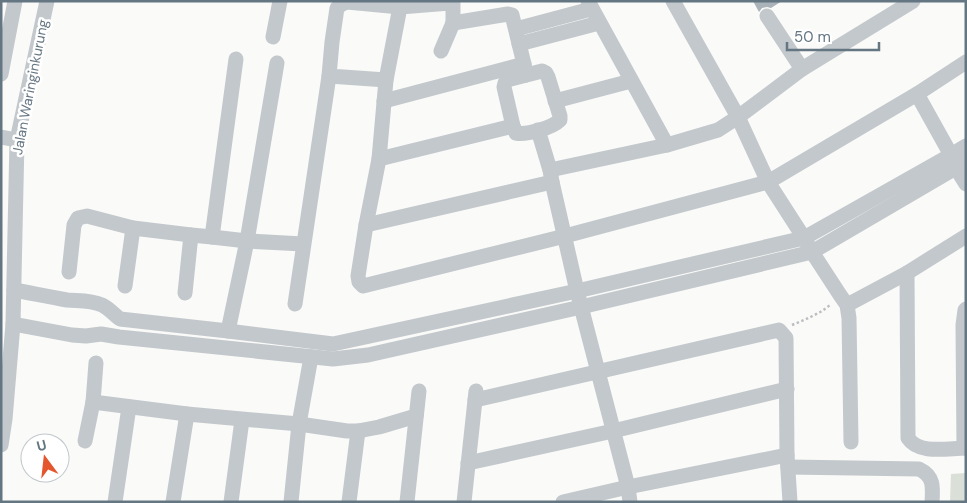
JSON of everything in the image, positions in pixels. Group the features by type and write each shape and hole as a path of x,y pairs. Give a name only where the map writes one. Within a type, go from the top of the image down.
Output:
{"street":[{"path":"1,74 15,1"},
{"name":"Jalan Waringinkurung","path":"1,445 14,324 17,140 47,1"},
{"path":"273,37 280,1"},
{"path":"673,1 738,117 768,182 844,300 849,318 851,442"},
{"path":"366,225 718,130 802,69 913,1"},
{"path":"295,304 338,8 348,2 400,7 453,4 453,23 441,52"},
{"path":"516,28 590,5 667,145"},
{"path":"400,7 386,80 379,159 358,276 359,282 363,286 565,236 768,182 917,94 966,62"},
{"path":"453,23 508,14 512,15 525,69"},
{"path":"767,16 802,69"},
{"path":"519,44 600,24"},
{"path":"212,236 236,59"},
{"path":"228,330 247,241 277,63"},
{"path":"384,101 525,69 542,71 546,73 560,116 560,120 556,124 538,130 520,134 516,133 504,83 525,69"},
{"path":"329,76 386,80"},
{"path":"555,101 632,81"},
{"path":"917,94 958,162 966,184"},
{"path":"379,159 513,126"},
{"path":"538,130 629,494"},
{"path":"1,137 17,140"},
{"path":"14,290 97,303 104,306 120,319 228,330 333,352 368,355 582,307 812,252 958,162 966,146"},
{"path":"14,324 72,335 101,334 312,357 577,291 804,238 958,162"},
{"path":"69,272 74,225 78,218 87,216 134,228 247,241 303,244"},
{"path":"125,286 134,228"},
{"path":"185,294 191,235"},
{"path":"844,300 907,272 966,236"},
{"path":"907,272 908,438 912,443 923,448 965,448 963,325 964,310 966,309"},
{"path":"464,502 475,394 599,372 779,330 786,338 788,389 787,461 790,502"},
{"path":"291,502 299,424 312,357"},
{"path":"85,442 93,402 96,363"},
{"path":"468,463 788,389"},
{"path":"407,502 419,391"},
{"path":"93,402 348,431 378,427 416,416"},
{"path":"115,502 129,407"},
{"path":"172,502 187,414"},
{"path":"231,502 242,420"},
{"path":"349,502 358,431"},
{"path":"563,502 629,494 787,461 918,469 929,476 933,492 932,502"}],"path":[{"path":"779,330 814,316 844,300"}],"shaded area":[{"path":"966,473 966,502 950,502 951,474"}],"building":[{"path":"753,1 782,1 771,8 762,8 759,12"}]}
